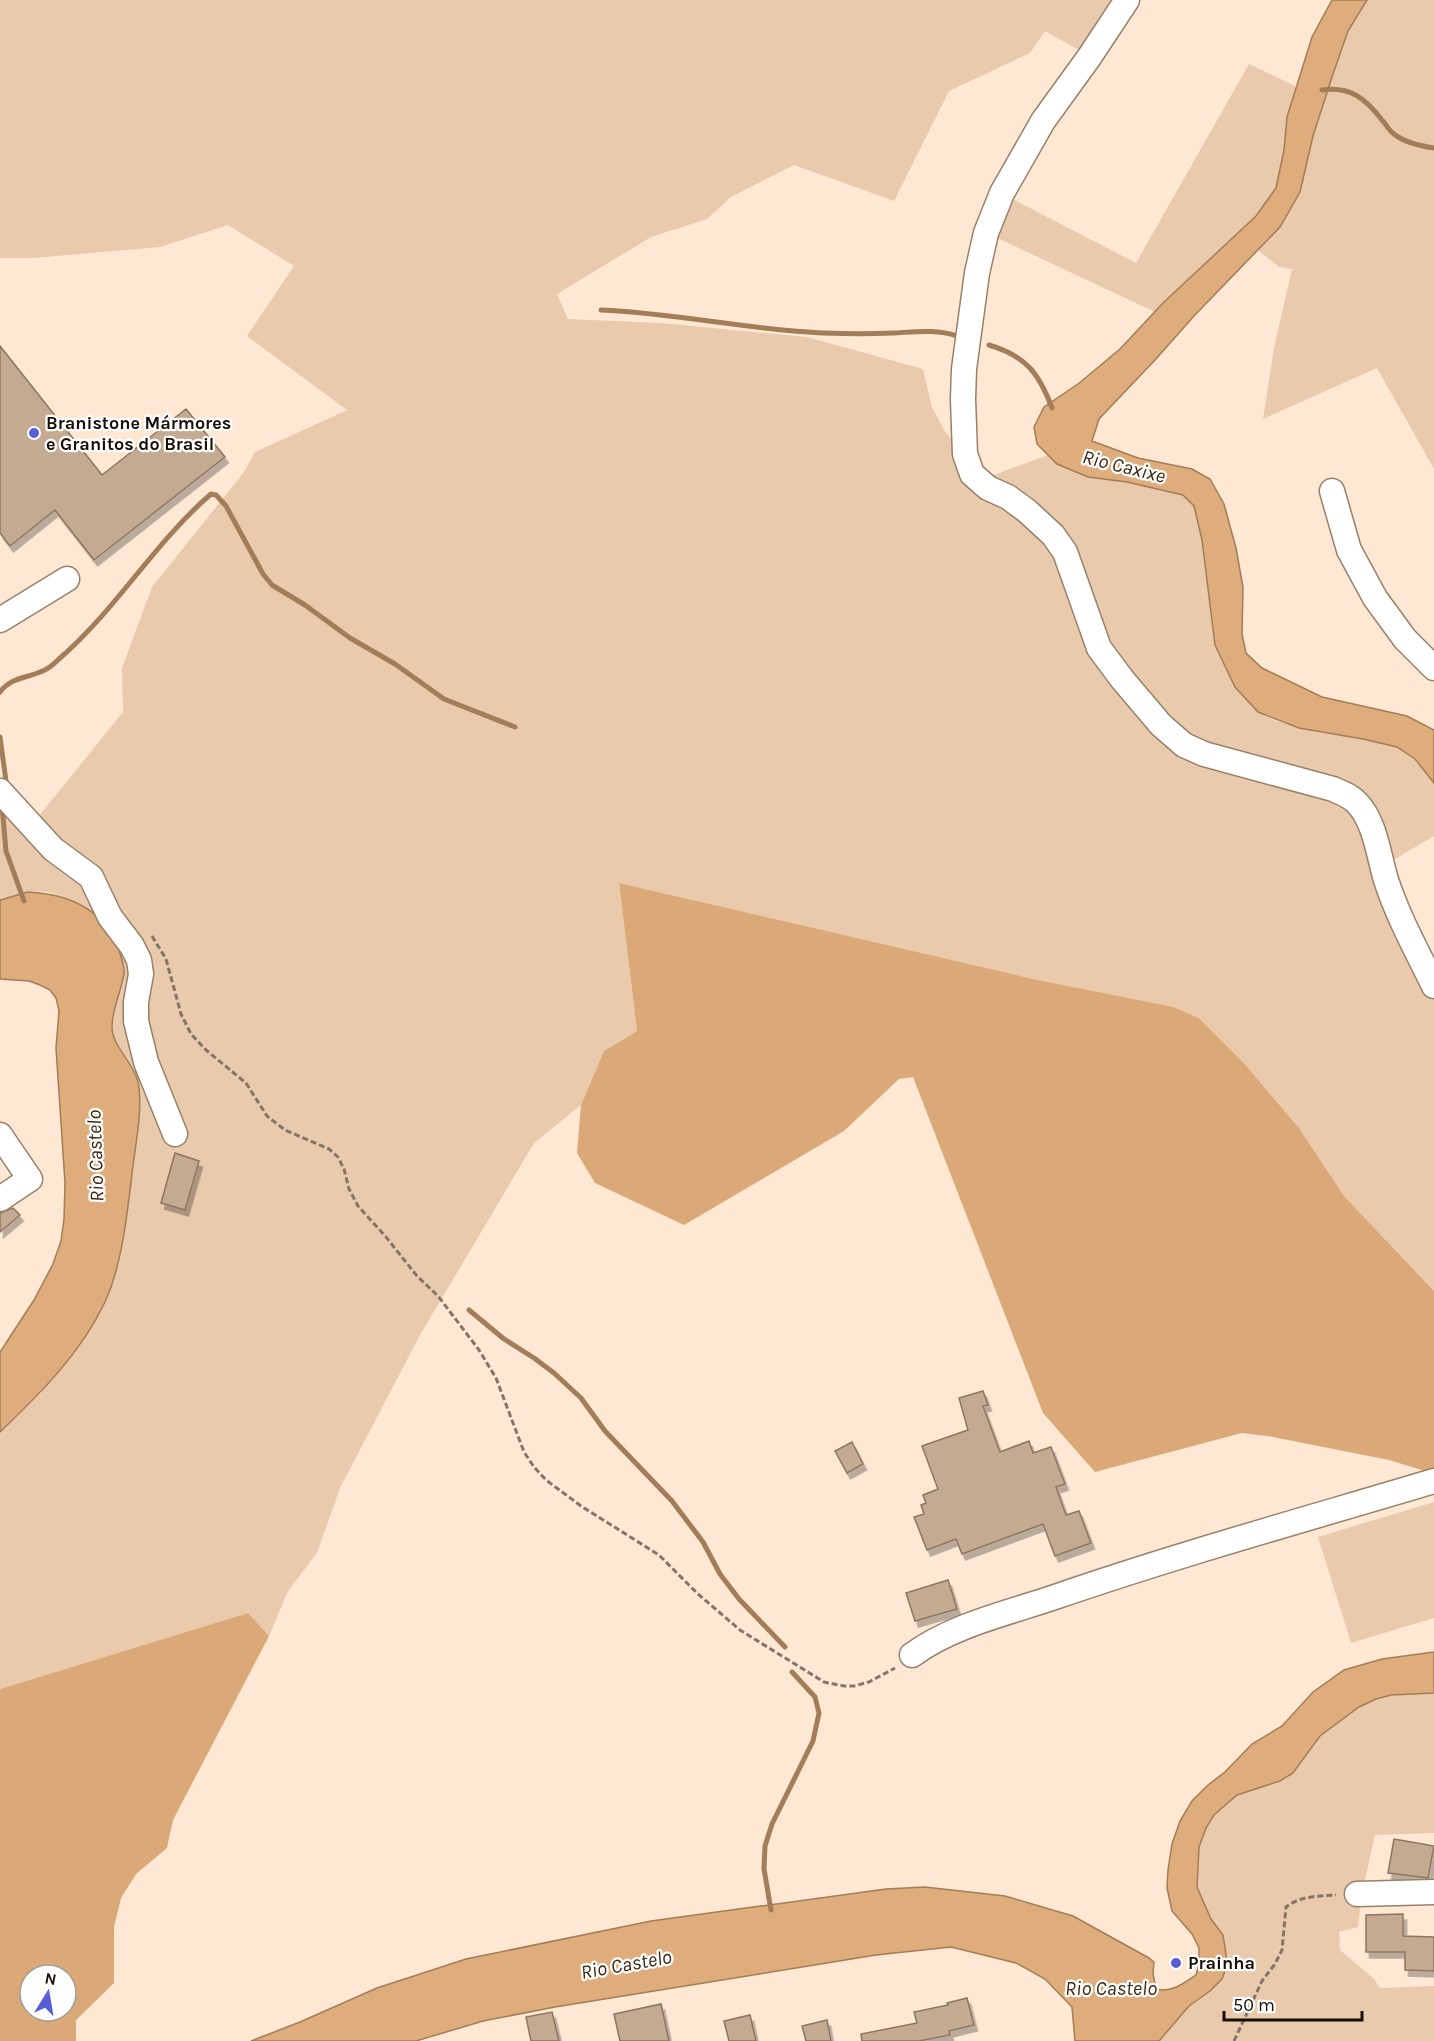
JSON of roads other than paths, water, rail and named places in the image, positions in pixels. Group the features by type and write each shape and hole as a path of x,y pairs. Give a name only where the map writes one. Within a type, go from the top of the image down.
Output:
{"street":[{"path":"1127,0 1043,121 1002,193 986,233 977,273 964,369 965,454 972,474 988,488 1008,497 1027,511 1053,535 1065,552 1099,648 1161,725 1184,745 1204,754 1333,789 1359,804 1370,825 1386,881 1412,944 1434,986"},
{"path":"1332,491 1349,550 1375,598 1405,639 1434,668"},
{"path":"0,620 67,579"},
{"path":"0,791 53,849 91,877 110,917 132,946 139,960 141,974 136,1002 136,1021 146,1062 175,1134"},
{"path":"0,1135 30,1179 0,1199"},
{"path":"912,1655 925,1645 969,1626 1124,1573 1434,1481"},
{"path":"1357,1894 1434,1892"}],"water":[{"name":"Rio Caxixe","path":"1332,0 1367,0 1348,31 1313,136 1300,192 1280,227 1099,419 1092,441 1138,458 1192,469 1210,479 1224,504 1236,548 1243,587 1242,634 1246,653 1262,668 1322,697 1407,716 1434,730 1434,783 1415,759 1397,747 1299,728 1258,712 1235,687 1215,645 1202,540 1194,506 1183,495 1127,482 1088,477 1057,464 1037,444 1034,427 1044,407 1078,384 1120,349 1163,303 1256,216 1276,188 1284,150 1287,117 1312,37"},
{"name":"Rio Castelo","path":"28,892 57,896 82,906 93,913 111,934 120,954 124,971 113,1014 113,1035 137,1079 140,1109 123,1240 116,1272 105,1302 72,1356 30,1403 0,1432 0,1352 34,1300 53,1264 61,1241 64,1219 65,1183 56,1048 59,1011 56,998 50,990 29,981 0,979 0,900"},
{"name":"Rio Castelo","path":"1434,1652 1434,1693 1391,1695 1359,1707 1320,1736 1293,1773 1280,1781 1237,1795 1214,1815 1199,1847 1197,1887 1211,1919 1223,1935 1226,1968 1222,1979 1189,2006 1159,2041 1075,2041 1072,2007 1045,1979 1016,1963 951,1947 876,1955 555,2007 483,2021 416,2041 251,2041 377,1988 466,1959 651,1921 886,1889 925,1887 1005,1896 1073,1916 1149,1958 1154,1962 1153,1974 1156,1989 1172,1989 1196,1975 1199,1964 1199,1948 1192,1934 1172,1911 1167,1888 1172,1844 1180,1821 1192,1801 1252,1744 1282,1726 1313,1692 1344,1670 1382,1659"}],"waterway":[{"path":"1322,90 1341,90 1356,95 1369,105 1398,137 1413,144 1434,148"},
{"path":"601,310 657,314 796,331 859,334 933,332 957,336"},
{"path":"989,345 1013,355 1030,368 1042,385 1052,408"},
{"path":"0,692 13,681 48,668 80,640 171,534 211,494 216,495 226,506 263,574 272,585 305,605 350,638 395,664 444,699 515,727"},
{"path":"0,737 6,781"},
{"path":"2,805 6,851 24,901"},
{"path":"469,1310 504,1339 554,1373 581,1398 605,1431 672,1501 703,1542 720,1574 739,1599 785,1647"},
{"path":"771,1910 764,1869 765,1846 772,1824 813,1741 819,1713 815,1697 792,1672"}],"place":[{"name":"Branistone Mármores e Granitos do Brasil","path":"34,433"},
{"name":"Prainha","path":"1176,1963"}]}
